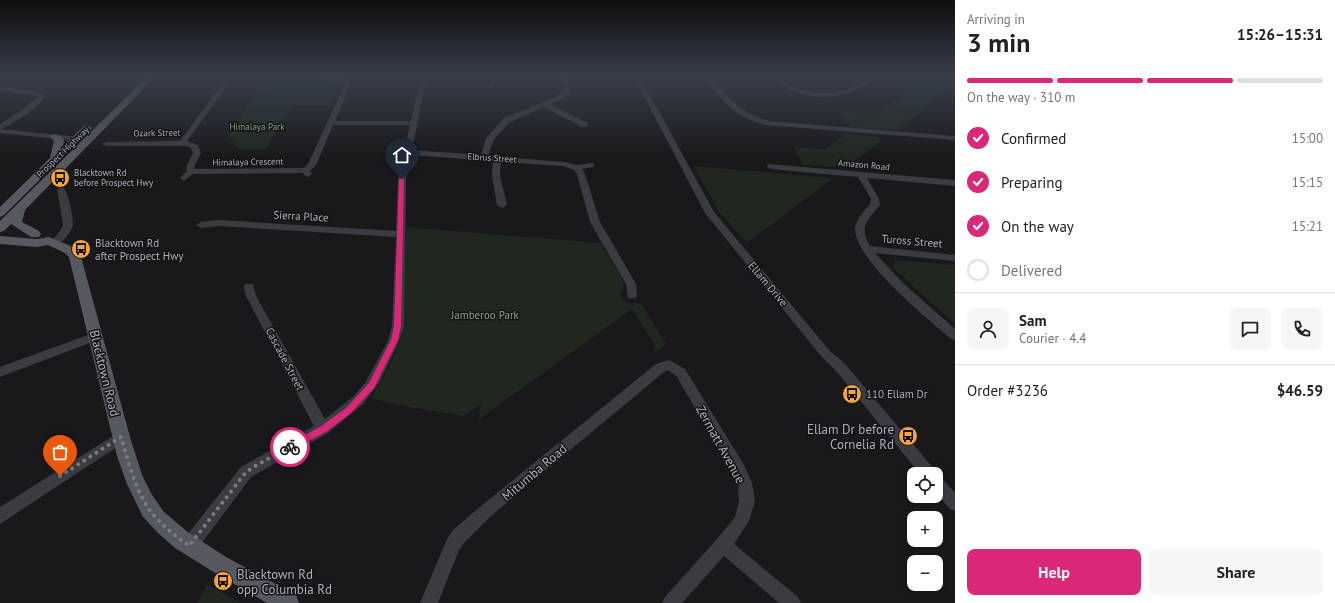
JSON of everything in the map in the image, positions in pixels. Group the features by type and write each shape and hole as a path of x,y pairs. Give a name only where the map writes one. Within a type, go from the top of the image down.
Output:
{"main road":[{"name":"Prospect Highway","path":"0,214 114,103"},
{"path":"0,228 125,103"},
{"path":"54,137 59,140 60,143 55,159"},
{"path":"19,209 16,223 35,234"},
{"name":"Blacktown Road","path":"0,234 35,234 46,236 52,242 69,250 75,256 121,437 143,499 149,510 157,520 189,546 288,603"},
{"path":"0,240 37,243 52,242"},
{"path":"0,250 52,242"}],"street":[{"path":"0,127 25,112 35,103"},
{"path":"182,142 211,103"},
{"name":"Himalaya Crescent","path":"191,172 306,172 312,165 340,103"},
{"path":"189,546 246,472 323,429 348,410 371,386 394,340 398,326 402,179 418,103"},
{"name":"Ellam Drive","path":"651,103 710,214 825,353 841,368 923,467"},
{"path":"727,103 744,115 768,123 955,138"},
{"path":"484,157 490,138 507,120 544,104 585,125"},
{"path":"331,123 413,123"},
{"path":"0,131 88,140"},
{"name":"Ozark Street","path":"106,144 182,142 189,144 196,150 195,157 190,167 191,172"},
{"name":"Elbrus Street","path":"407,152 564,164 577,168 590,165"},
{"path":"497,158 496,176 502,205"},
{"name":"Amazon Road","path":"772,166 955,183"},
{"path":"577,168 581,174 592,215 631,284 632,295"},
{"path":"184,178 191,172"},
{"path":"861,175 875,199 875,205 865,215 861,222 859,232 867,249 874,260 885,272 955,336"},
{"path":"52,242 67,229 68,224 61,190"},
{"name":"Sierra Place","path":"201,225 219,223 400,234"},
{"name":"Tuross Street","path":"867,249 955,258"},
{"name":"Cascade Street","path":"250,287 251,296 323,429"},
{"path":"0,372 96,336"},
{"name":"Zermatt Avenue","path":"669,365 681,373 745,483 747,501 741,521 723,545 671,603"},
{"name":"Mitumba Road","path":"429,603 448,557 459,536 486,511 660,368 669,365"},
{"path":"0,516 121,437"},
{"path":"943,490 955,504"},
{"path":"723,545 792,603"}],"green space":[{"name":"Himalaya Park","path":"249,103 331,103 330,106 291,105 266,149 240,150 229,136"},
{"path":"892,103 932,103 897,130 850,127 840,111 877,114"},
{"path":"846,134 879,137 881,141 846,168 803,165 794,147 825,149"},
{"path":"693,166 833,178 747,243 720,213"},
{"name":"Jamberoo Park","path":"404,227 601,243 624,282 623,290 620,295 621,298 628,303 641,303 666,344 655,353 654,344 632,309 479,419 481,404 464,416 397,405 371,398 395,354 403,326"},
{"path":"895,260 955,265 955,324 893,268"},
{"path":"207,584 241,603 197,603"}],"way so far":[{"path":"60,476 121,437 143,499 149,510 157,520 189,546 239,479 246,472 290,447"}],"place":[{"name":"Blacktown Rd before Prospect Hwy","path":"60,178"},
{"name":"Blacktown Rd after Prospect Hwy","path":"81,249"},
{"name":"110 Ellam Dr","path":"852,394"},
{"name":"Ellam Dr before Cornelia Rd","path":"908,436"},
{"name":"Blacktown Rd opp Columbia Rd","path":"223,581"}],"route":[{"path":"290,447 323,429 348,410 371,386 394,340 398,326 402,179"}]}
